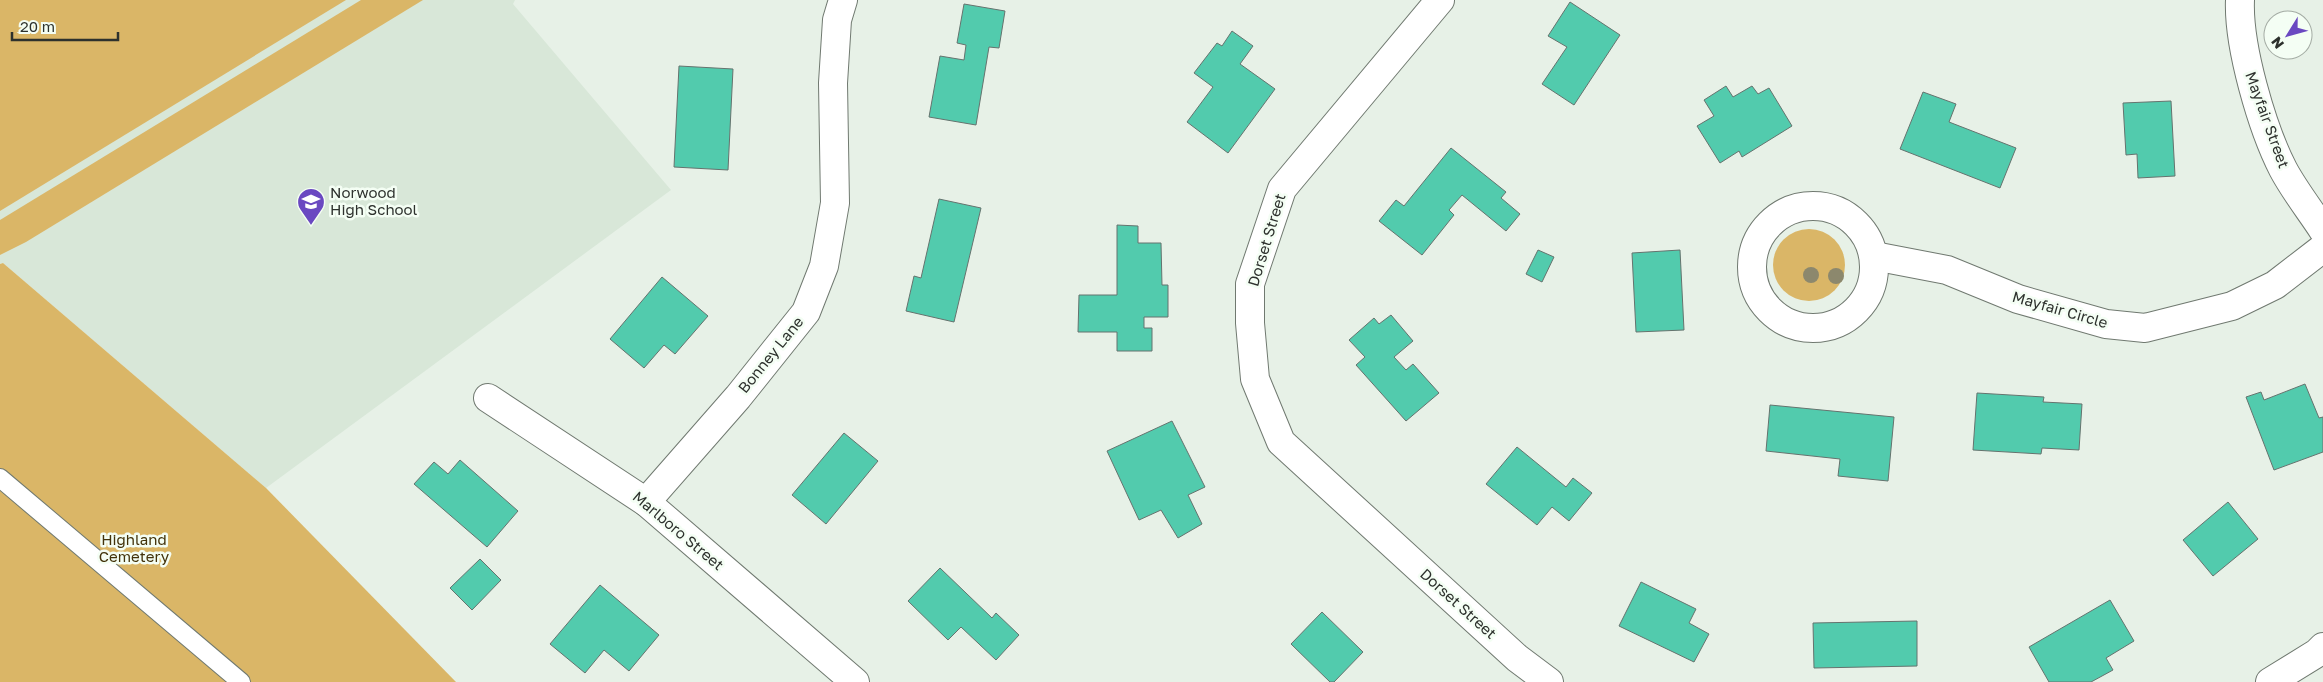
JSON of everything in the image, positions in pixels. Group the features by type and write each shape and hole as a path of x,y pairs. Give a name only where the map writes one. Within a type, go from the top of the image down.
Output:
{"street":[{"name":"Bonney Lane","path":"646,502 738,397 806,312 824,266 835,202 833,83 837,20 843,0"},
{"name":"Dorset Street","path":"1440,0 1282,189 1250,284 1250,323 1255,379 1280,442 1517,658 1549,682"},
{"name":"Mayfair Street","path":"2240,0 2248,71 2263,118 2283,169 2323,230"},
{"path":"1820,206 1839,211 1855,222 1867,238 1874,256 1874,277 1867,297 1854,314 1836,324 1815,329 1794,326 1775,316 1761,301 1753,281 1752,260 1757,242 1767,225 1782,213 1801,207 1820,206"},
{"name":"Mayfair Circle","path":"1874,256 1947,270 2018,299 2106,324 2145,328 2232,306 2275,285 2323,248"},
{"name":"Marlboro Street","path":"488,398 646,502 855,682"},
{"path":"2270,682 2323,647"}],"lane":[{"path":"0,478 241,682"}],"shaded area":[{"name":"Norwood High School","path":"0,0 515,0 513,4 671,190 266,488 3,263 0,264"}],"green space":[{"path":"0,0 346,0 0,211"},
{"path":"361,0 423,0 26,242 0,255 0,220"},
{"path":"1802,229 1816,229 1835,239 1845,258 1845,272 1835,291 1816,301 1802,301 1783,291 1773,272 1773,258 1783,239"},
{"name":"Highland Cemetery","path":"3,263 266,488 456,682 0,682 0,264"}],"building":[{"path":"1570,2 1620,35 1574,105 1542,84 1567,47 1548,36"},
{"path":"964,4 1005,11 999,48 989,47 976,125 929,117 940,56 964,60 966,45 957,43"},
{"path":"1232,31 1253,46 1240,64 1275,89 1228,153 1187,122 1213,87 1194,73 1217,43 1222,46"},
{"path":"679,66 733,69 728,170 674,167"},
{"path":"1726,86 1733,97 1752,86 1758,94 1769,88 1792,126 1742,157 1739,151 1720,163 1697,126 1714,116 1704,100"},
{"path":"1923,92 1956,104 1949,122 2016,148 2000,188 1900,149"},
{"path":"2171,101 2175,176 2138,178 2137,154 2126,155 2123,103"},
{"path":"1451,148 1506,192 1501,198 1520,214 1506,231 1462,195 1449,210 1454,215 1422,255 1379,221 1396,200 1404,206"},
{"path":"939,199 981,208 954,322 906,311 914,276 921,278"},
{"path":"1117,225 1138,226 1138,243 1161,243 1162,285 1168,285 1168,317 1144,317 1144,328 1152,328 1152,351 1117,351 1117,332 1078,332 1079,295 1117,295"},
{"path":"1538,250 1554,257 1542,282 1526,274"},
{"path":"1680,250 1684,330 1636,332 1632,253"},
{"path":"662,277 708,316 675,354 664,345 644,368 610,339"},
{"path":"1391,315 1413,341 1394,357 1406,370 1413,364 1439,393 1406,421 1356,365 1365,357 1349,340 1374,318 1379,324"},
{"path":"2305,384 2319,418 2323,417 2323,452 2274,470 2246,397 2261,392 2264,400"},
{"path":"1977,393 2044,397 2043,402 2082,404 2079,450 2042,448 2041,454 1973,450"},
{"path":"1770,405 1894,417 1888,481 1838,476 1840,459 1766,451"},
{"path":"1172,421 1205,487 1188,495 1202,524 1178,538 1161,510 1139,520 1107,451"},
{"path":"844,433 878,461 826,524 792,495"},
{"path":"1517,447 1566,487 1573,478 1592,493 1569,521 1552,507 1537,525 1486,484"},
{"path":"460,460 518,511 487,547 414,484 434,462 448,474"},
{"path":"2228,502 2258,539 2213,576 2183,540"},
{"path":"480,559 501,580 472,610 450,588"},
{"path":"940,568 992,618 996,613 1019,635 996,660 961,627 948,640 908,601"},
{"path":"1641,582 1696,609 1689,623 1709,634 1694,662 1619,626"},
{"path":"600,585 659,635 629,671 604,650 585,673 550,644"},
{"path":"2110,600 2134,641 2106,658 2113,670 2091,682 2049,682 2029,647"},
{"path":"1322,612 1363,652 1334,682 1330,682 1291,644"},
{"path":"1917,621 1917,666 1814,668 1813,623"}],"place":[{"name":"Norwood High School","path":"311,226"}]}
